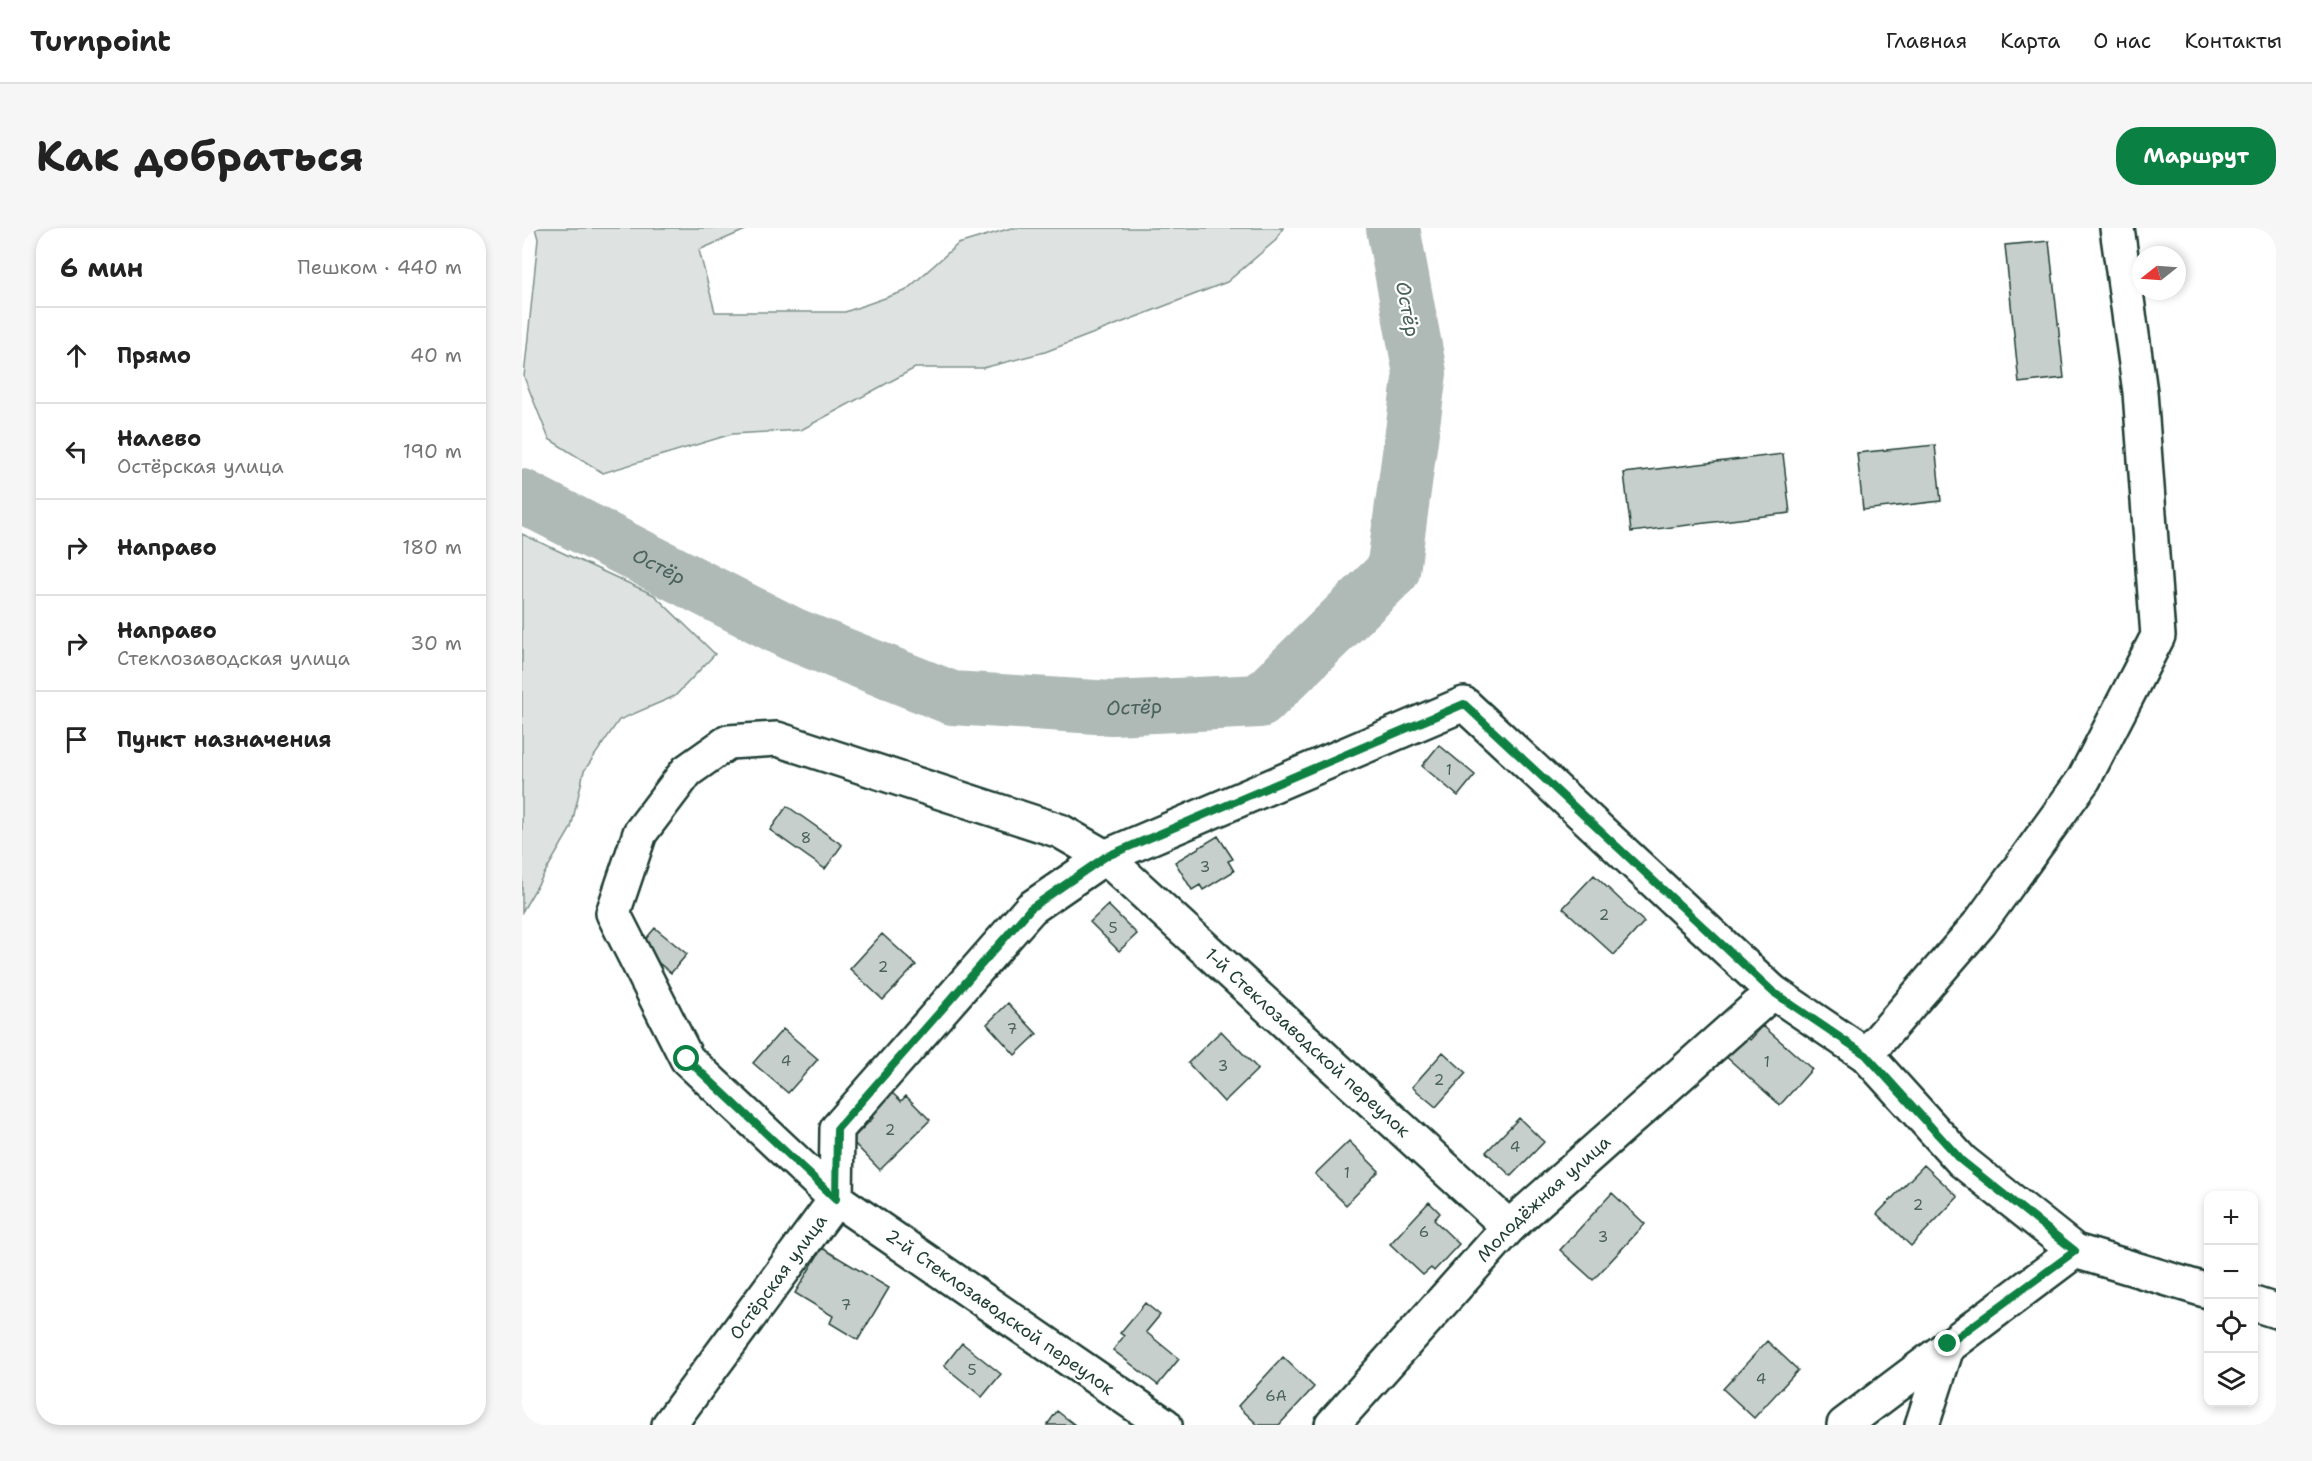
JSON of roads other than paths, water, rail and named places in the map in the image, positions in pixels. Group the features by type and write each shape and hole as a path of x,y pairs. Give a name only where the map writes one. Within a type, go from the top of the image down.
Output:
{"street":[{"path":"1866,1055 1980,923 2084,779 2158,636 2140,392 2117,228"},
{"name":"Остёрская улица","path":"669,1425 836,1199 837,1129 1031,908 1105,857 1464,704 1773,992"},
{"name":"1-й Стеклозаводской переулок","path":"836,1199 687,1059 613,913 640,833 687,771 728,742 777,739 1060,831 1105,857 1509,1227"},
{"path":"1773,992 1866,1055 1962,1161 2075,1251 2204,1290"},
{"name":"Молодёжная улица","path":"1332,1425 1509,1227 1773,992"},
{"name":"2-й Стеклозаводской переулок","path":"836,1199 1165,1425"},
{"path":"1844,1425 1948,1344 2075,1251"},
{"path":"2258,1306 2276,1311"},
{"path":"1922,1425 1948,1344"}],"waterway":[{"name":"Остёр","path":"522,496 792,634 952,698 1112,708 1260,701 1393,571 1420,373 1393,228"}]}
